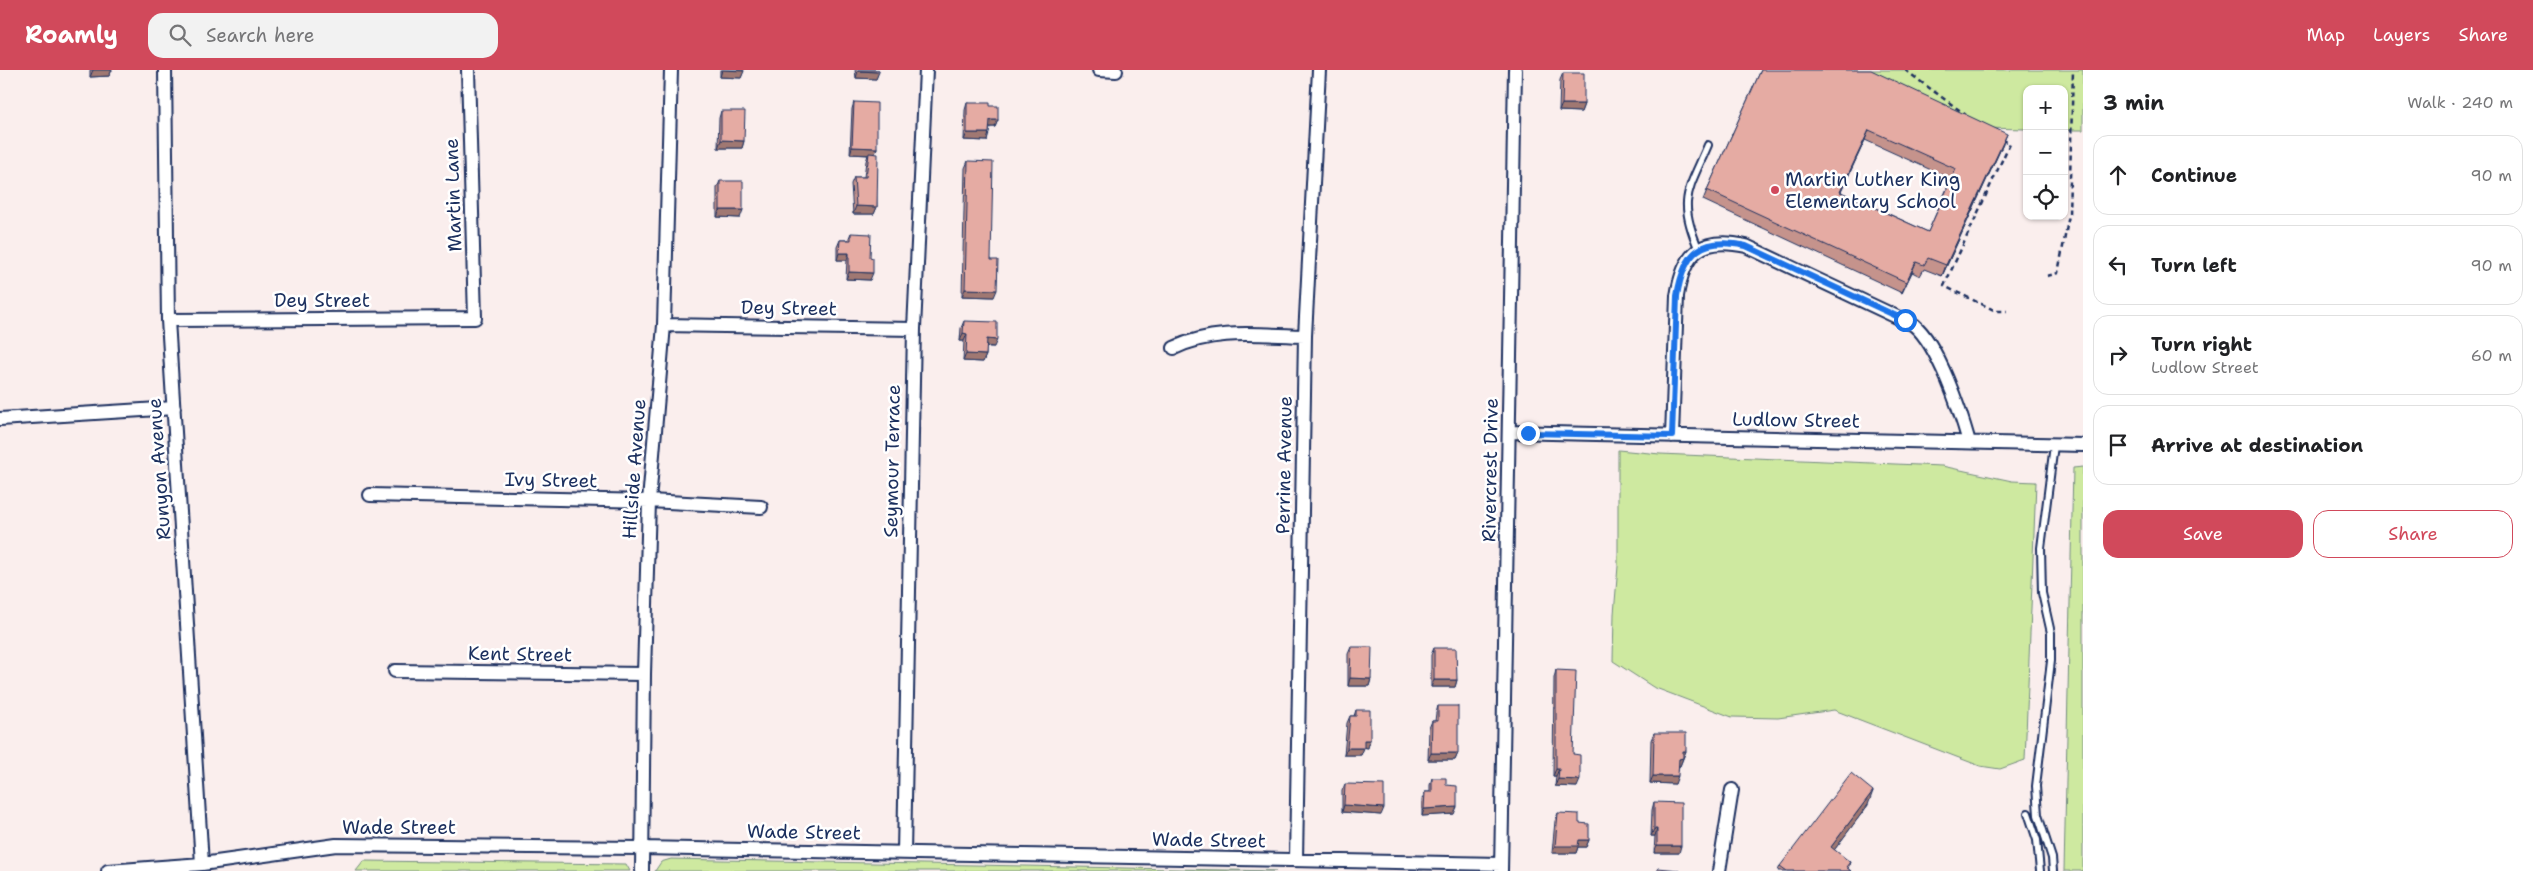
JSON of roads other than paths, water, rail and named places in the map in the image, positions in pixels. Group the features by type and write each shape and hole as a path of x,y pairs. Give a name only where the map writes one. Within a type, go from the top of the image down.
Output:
{"street":[{"name":"Runyon Avenue","path":"165,70 168,320 202,864"},
{"name":"Martin Lane","path":"468,70 475,318"},
{"name":"Hillside Avenue","path":"642,871 644,674 649,501 664,324 671,70"},
{"name":"Seymour Terrace","path":"904,854 914,329 926,70"},
{"path":"1099,70 1116,71"},
{"name":"Perrine Avenue","path":"1296,860 1305,336 1319,70"},
{"name":"Rivercrest Drive","path":"1501,867 1515,70"},
{"path":"1672,436 1677,296 1680,278 1685,266 1704,245 1718,242 1746,246 1914,324 1922,332 1933,349 1962,419 1969,442"},
{"name":"Dey Street","path":"168,320 475,318"},
{"name":"Dey Street","path":"664,324 914,329"},
{"path":"1174,348 1190,340 1213,334 1305,336"},
{"path":"0,419 174,408"},
{"name":"Ludlow Street","path":"1509,432 2083,445"},
{"name":"Ivy Street","path":"370,495 649,501 761,507"},
{"name":"Kent Street","path":"395,671 644,674"},
{"path":"1719,871 1732,790"},
{"name":"Wade Street","path":"108,871 202,864 336,845 642,848 1296,860 1501,867"}],"lane":[{"path":"1699,250 1686,213 1686,196 1708,144"},
{"path":"2053,871 2052,858 2038,815 2036,786 2051,661 2051,633 2042,593 2041,548 2054,445"},
{"path":"2028,813 2037,840 2040,871"}],"place":[{"name":"Martin Luther King Elementary School","path":"1775,190"}]}
